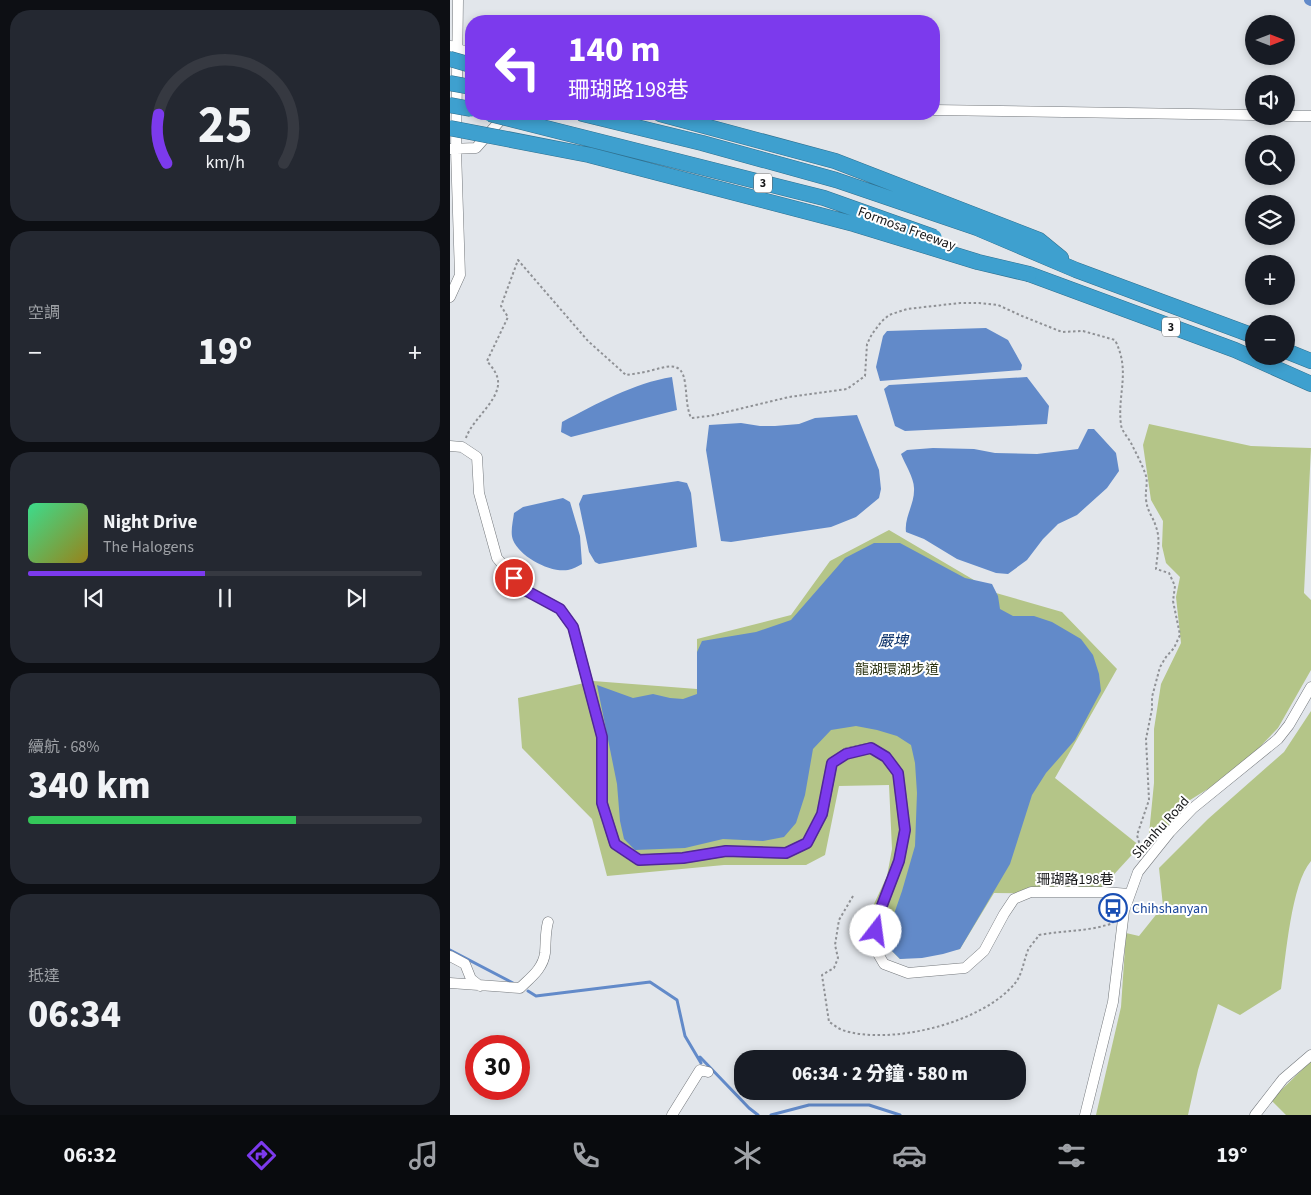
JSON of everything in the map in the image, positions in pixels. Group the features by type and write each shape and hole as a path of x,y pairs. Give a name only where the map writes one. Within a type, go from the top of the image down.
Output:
{"highway":[{"path":"452,51 465,60"},
{"path":"450,83 465,86"},
{"path":"450,105 465,108"},
{"name":"Formosa Freeway","path":"514,120 824,198 954,244 1235,350 1311,384"},
{"name":"Formosa Freeway","path":"608,120 702,143 836,180 977,228 1076,270 1245,333"},
{"path":"682,120 835,161 1038,240 1076,270"},
{"path":"450,128 589,155 854,224 978,262 1030,274"},
{"path":"1295,354 1311,361"}],"street":[{"path":"450,297 460,275 453,150 452,51 458,0"},
{"path":"452,51 465,53"},
{"path":"940,110 1245,115"},
{"path":"1295,116 1311,116"},
{"path":"453,150 476,148 501,120"},
{"path":"450,446 462,447"},
{"name":"珊瑚路198巷","path":"462,447 477,457 479,493 497,558 523,589 560,609 573,627 602,737 602,803 615,844 639,860 683,858 726,851 786,853 807,843 818,822 822,814 832,763 846,754 871,748 886,757 898,773 905,830 899,861 878,916 874,945 884,964 908,973 965,968 984,951 1014,899 1031,892 1129,894"},
{"name":"Shanhu Road","path":"1085,1115 1113,1002 1122,920 1129,894 1138,872 1173,828 1193,808 1278,739 1289,725 1311,687"},
{"path":"450,983 520,988 535,974 543,962 545,932 548,922"},
{"path":"450,956 465,964 472,979 480,986"},
{"path":"1255,1115 1283,1079 1311,1055"},
{"path":"672,1115 700,1070 708,1072"}],"path":[{"path":"462,447 467,433 490,405 499,384 497,374 487,361 508,317 501,306 518,260 588,341 626,375 670,366 678,368 684,374 687,409 691,418 710,416 789,397 847,389 866,376 867,344 881,322 889,315 907,309 960,303 998,305 1062,332 1083,331 1115,340 1121,352 1124,366 1124,382 1120,402 1121,428 1132,445 1147,478 1146,498 1150,516 1157,528 1156,569 1169,573 1175,586 1173,601 1180,636 1160,667 1152,697 1152,709 1146,739 1149,800 1137,835 1146,861"}],"green space":[{"path":"1149,424 1251,446 1311,448 1304,593 1311,600 1311,670 1278,728 1255,752 1211,787 1182,805 1168,826 1148,844 1154,783 1154,729 1161,684 1181,643 1176,597 1180,577 1166,563 1162,546 1163,521 1151,500 1143,445"},
{"name":"嚴埤","path":"889,530 996,593 1062,612 1117,669 1055,778 1140,846 1096,894 994,893 960,949 900,959 887,946 874,904 887,876 892,849 889,785 839,786 825,855 806,865 724,865 607,876 592,819 522,748 518,698 593,681 697,689 697,639 791,615 830,561"},
{"path":"1311,711 1311,861 1304,872 1294,903 1281,989 1240,1015 1218,1004 1198,1070 1188,1115 1096,1115 1121,1007 1126,933 1139,936 1163,906 1159,868 1208,819 1284,752"},
{"path":"1311,1061 1311,1115 1286,1115 1271,1100"}],"water":[{"path":"986,328 1008,340 1022,365 1021,370 880,381 876,367 883,336 887,331"},
{"path":"672,377 677,410 571,437 561,432 562,422 602,401 629,389"},
{"path":"1027,377 1049,406 1047,424 905,431 895,426 884,389 889,385"},
{"path":"857,415 879,470 881,489 879,498 856,517 831,527 731,542 721,541 706,450 709,425 741,423 775,426 799,424 815,418"},
{"path":"1088,429 1094,429 1116,453 1119,471 1107,488 1077,515 1058,524 1043,539 1027,560 1008,574 996,573 957,559 924,539 906,532 914,494 914,484 901,454 907,450 933,448 974,449 995,453 1037,454 1078,449"},
{"path":"678,481 687,483 691,493 697,547 599,564 595,562 589,552 579,504 583,495"},
{"path":"563,498 570,502 580,536 582,564 570,570 553,569 536,562 522,552 512,537 514,513 523,507"},
{"name":"嚴埤","path":"874,543 900,543 965,578 992,584 998,596 1000,609 1013,616 1034,616 1052,622 1081,639 1093,655 1099,674 1101,691 1075,740 1046,773 1032,795 1010,864 960,949 922,958 900,959 887,946 887,934 915,846 917,793 915,763 911,745 897,736 856,726 831,730 813,749 805,795 796,823 784,837 763,841 723,839 685,848 635,850 624,839 620,821 617,784 597,685 633,698 653,694 683,699 697,694 697,652 702,641 756,632 791,620 845,558"}],"waterway":[{"path":"450,950 513,983"},
{"path":"528,991 536,996 650,982 677,1000 685,1036 701,1063"},
{"path":"700,1057 758,1115"},
{"path":"771,1115 809,1105 869,1105 900,1115"}],"place":[{"name":"Chihshanyan","path":"1113,908"}],"route":[{"path":"514,578 523,589 560,609 573,627 602,737 602,803 615,844 639,860 683,858 726,851 786,853 807,843 822,814 832,763 846,754 871,748 886,757 898,773 905,830 899,861 890,890 878,916 876,931"}],"park label":[{"name":"龍湖環湖步道","path":"897,669"}]}
